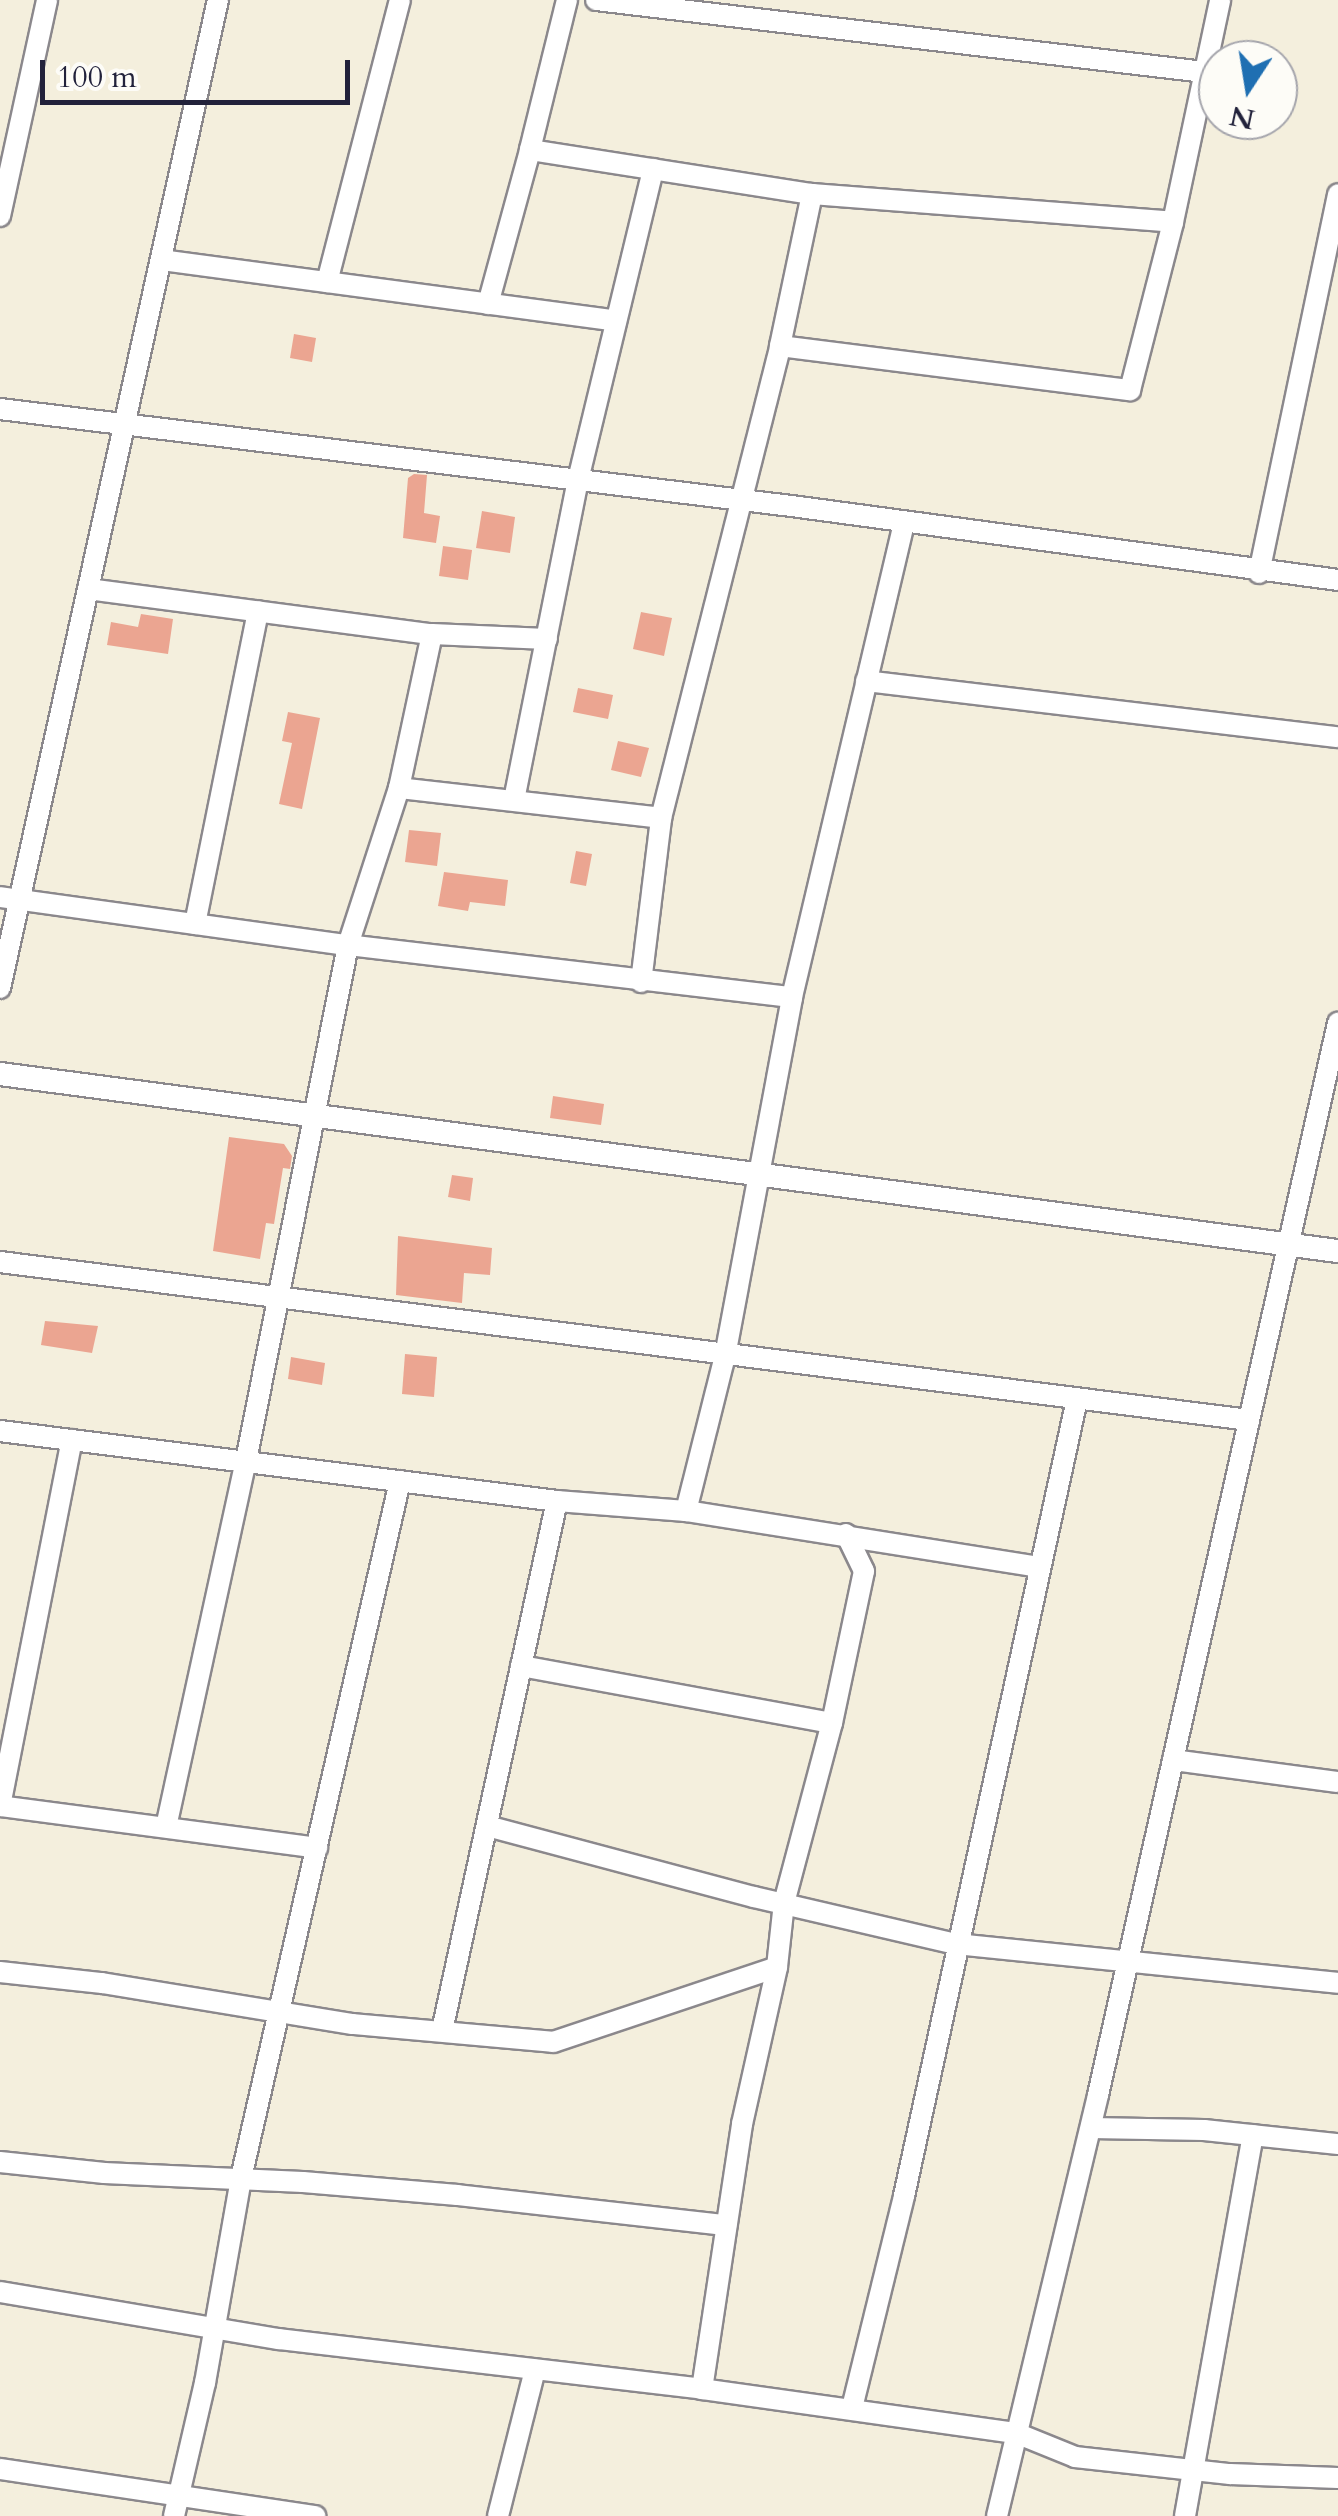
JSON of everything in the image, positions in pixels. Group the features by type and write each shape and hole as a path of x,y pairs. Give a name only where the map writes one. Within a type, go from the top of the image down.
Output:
{"street":[{"path":"0,216 47,0"},
{"path":"0,988 10,898 88,589 218,0"},
{"path":"327,282 400,0"},
{"path":"488,304 567,0"},
{"path":"596,0 1198,71"},
{"path":"1211,40 1220,0"},
{"path":"780,346 1130,390 1174,222 1198,102"},
{"path":"530,150 812,194 1174,222"},
{"path":"514,800 578,480 653,169"},
{"path":"641,982 662,818 780,346 812,194"},
{"path":"1259,572 1338,194"},
{"path":"161,260 616,320"},
{"path":"0,409 1338,580"},
{"path":"686,1511 726,1356 792,997 904,523"},
{"path":"88,589 432,634 546,639"},
{"path":"195,924 258,611"},
{"path":"166,1828 246,1461 348,945 399,788 432,634"},
{"path":"866,681 1338,737"},
{"path":"399,788 662,818"},
{"path":"10,898 348,945 792,997"},
{"path":"998,2516 1090,2128 1287,1244 1332,1080 1338,1023"},
{"path":"0,1074 1338,1251"},
{"path":"0,1262 1249,1420"},
{"path":"852,2408 904,2196 1077,1399"},
{"path":"0,1430 557,1501 686,1511 1040,1567"},
{"path":"72,1440 0,1806 317,1848"},
{"path":"174,2516 278,2012 400,1481"},
{"path":"442,2031 557,1501"},
{"path":"702,2389 742,2124 777,1967 784,1902 832,1723 864,1571 846,1534"},
{"path":"521,1666 832,1723"},
{"path":"1173,1760 1338,1782"},
{"path":"487,1826 956,1944 1338,1983"},
{"path":"0,1972 102,1983 278,2012 553,2042 777,1967"},
{"path":"1090,2128 1253,2135 1338,2144"},
{"path":"1184,2516 1253,2135"},
{"path":"0,2162 104,2173 242,2178 457,2195 726,2225"},
{"path":"0,2292 279,2339 852,2408 1016,2433 1074,2457 1194,2470 1338,2478"},
{"path":"498,2516 535,2370"},
{"path":"0,2469 316,2516"}],"building":[{"path":"294,334 316,338 312,362 290,358"},
{"path":"414,474 427,475 424,513 440,516 436,543 403,538 408,478"},
{"path":"482,511 515,517 510,553 476,548"},
{"path":"443,546 472,550 468,580 439,576"},
{"path":"641,612 672,618 664,656 633,649"},
{"path":"141,614 173,619 168,654 107,645 111,622 138,627"},
{"path":"578,688 613,695 608,719 573,712"},
{"path":"288,712 320,718 302,809 279,804 292,743 282,741"},
{"path":"618,741 649,748 641,777 611,770"},
{"path":"409,830 441,833 437,866 405,862"},
{"path":"576,851 592,854 586,886 570,883"},
{"path":"444,872 508,880 505,906 470,902 468,911 438,906"},
{"path":"553,1096 604,1104 601,1125 550,1118"},
{"path":"229,1137 284,1144 292,1156 290,1169 283,1168 274,1224 266,1223 260,1259 213,1251"},
{"path":"452,1175 473,1178 470,1201 448,1197"},
{"path":"398,1236 492,1248 490,1275 464,1273 462,1303 396,1295"},
{"path":"45,1321 98,1326 92,1353 41,1345"},
{"path":"405,1354 437,1357 434,1397 402,1394"},
{"path":"291,1357 325,1363 322,1385 288,1379"}]}
